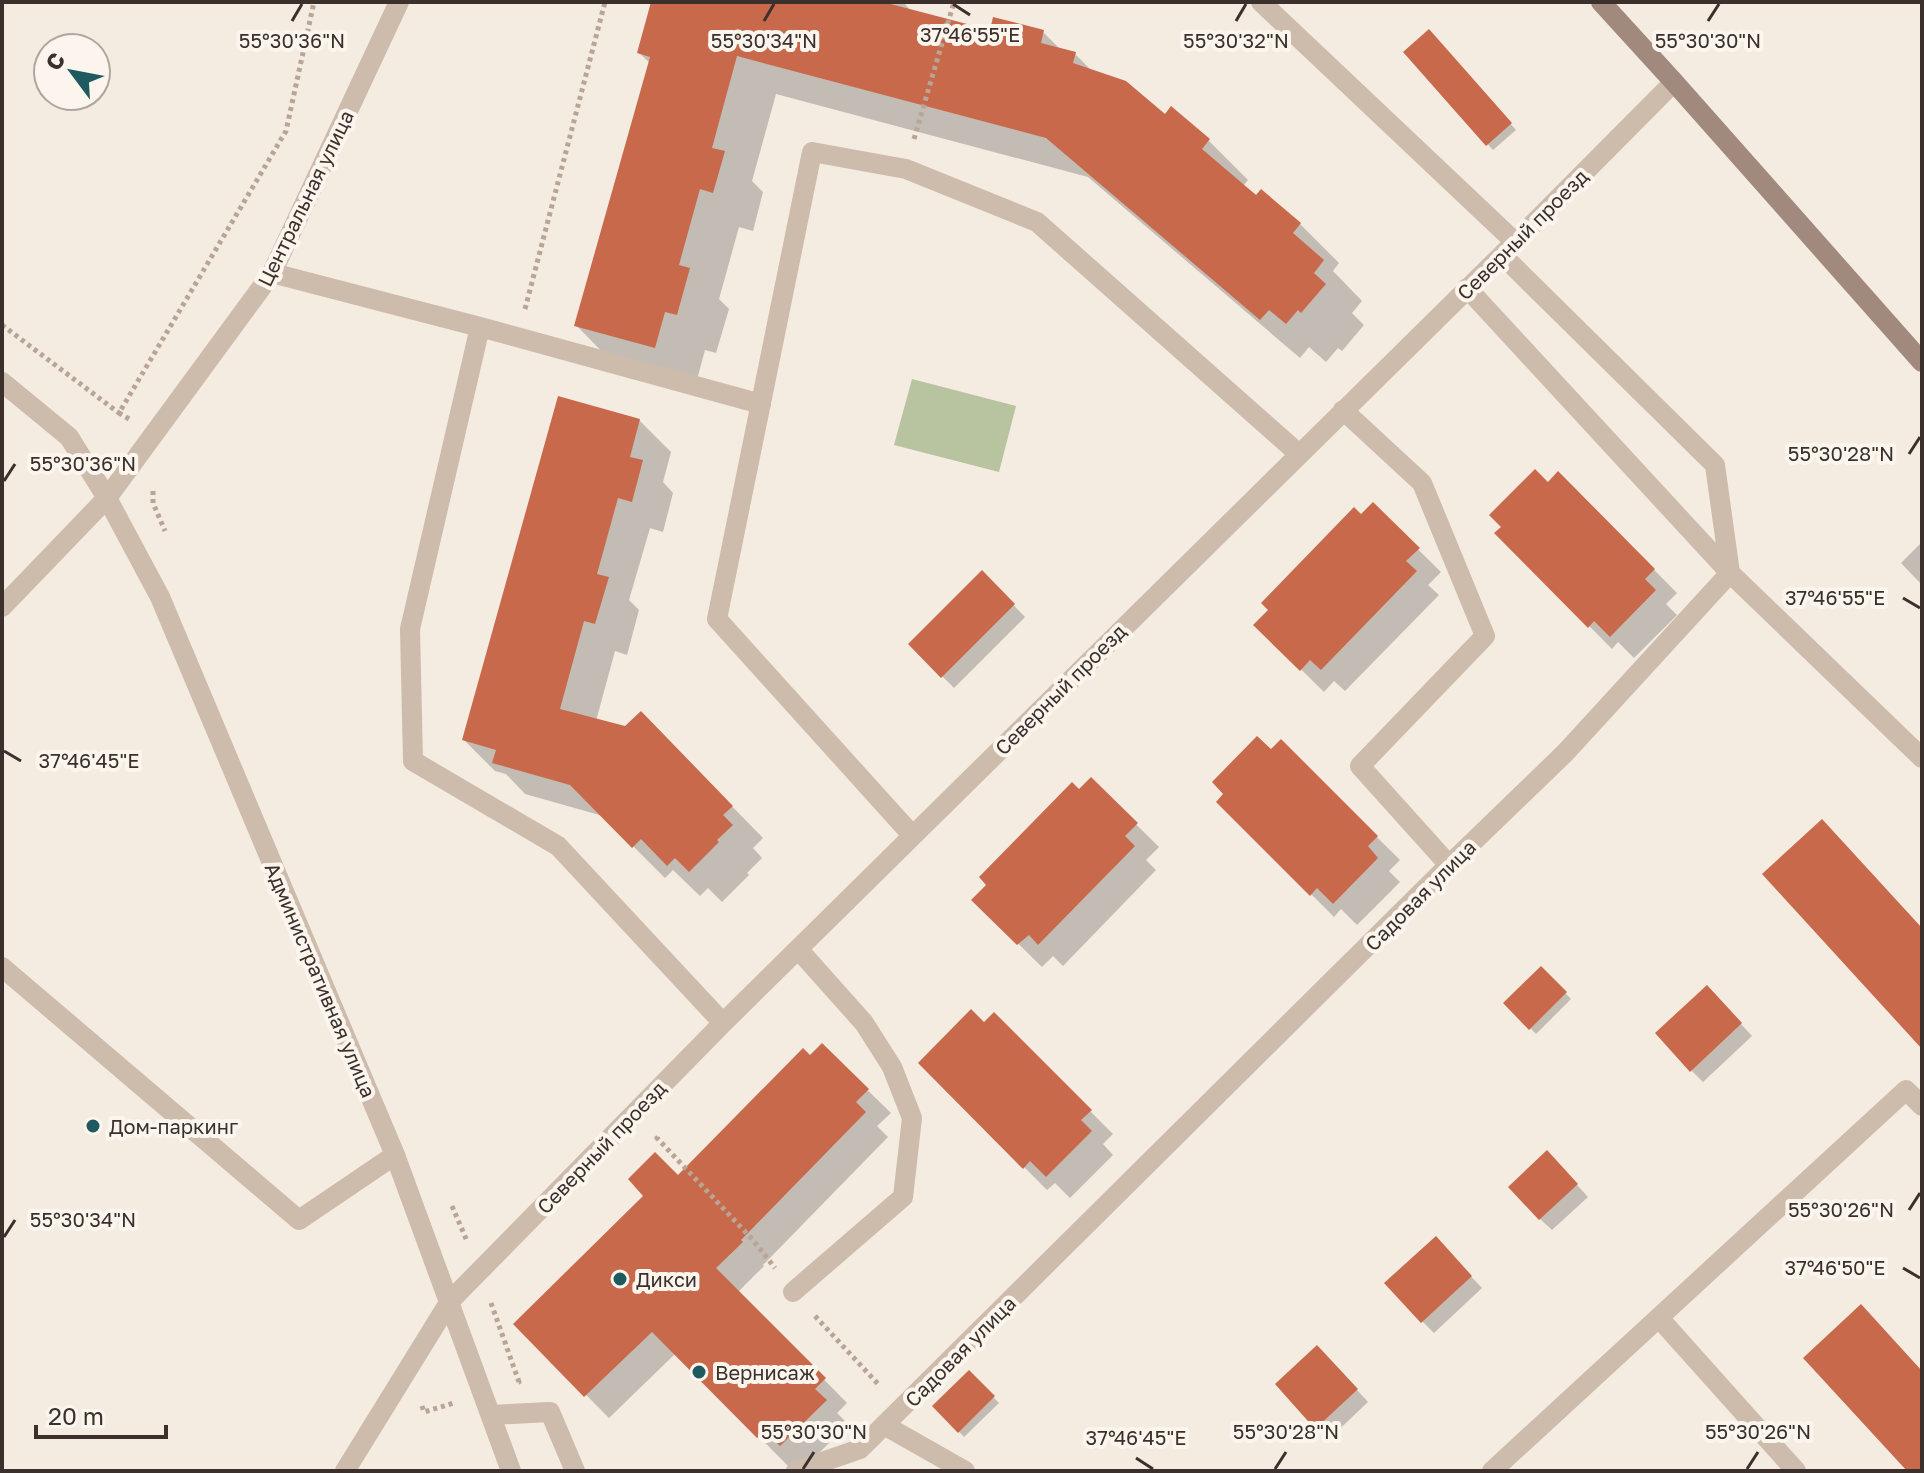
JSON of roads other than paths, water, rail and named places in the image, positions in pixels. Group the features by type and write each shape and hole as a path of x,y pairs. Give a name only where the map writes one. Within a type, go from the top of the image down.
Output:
{"main road":[{"path":"1601,2 1922,362"}],"street":[{"path":"1261,2 1508,248 1715,465 1730,573"},
{"name":"Центральная улица","path":"2,607 107,498 272,273 399,6"},
{"name":"Северный проезд","path":"345,1471 450,1301 723,1023 1674,82"},
{"path":"912,835 717,619 812,152 906,169 1037,222 1299,454"},
{"path":"272,273 761,404"},
{"path":"1467,288 1730,573 1922,758"},
{"path":"480,327 410,629 413,761 558,846 723,1023"},
{"name":"Административная улица","path":"2,382 69,437 107,498 160,597 395,1155 511,1471"},
{"path":"1343,410 1422,483 1485,636 1360,766 1449,865"},
{"name":"Садовая улица","path":"796,1471 860,1449 1565,753 1730,573"},
{"path":"793,1292 903,1197 912,1118 892,1067 864,1023 798,949"},
{"path":"2,967 299,1220 395,1155"},
{"path":"1492,1471 1906,1090 1922,1106"},
{"path":"1659,1318 1796,1471"},
{"path":"491,1415 550,1412 575,1471"},
{"path":"884,1425 965,1471"}],"place":[{"name":"Дом-паркинг","path":"93,1126"},
{"name":"Дикси","path":"620,1279"},
{"name":"Вернисаж","path":"699,1372"}]}
